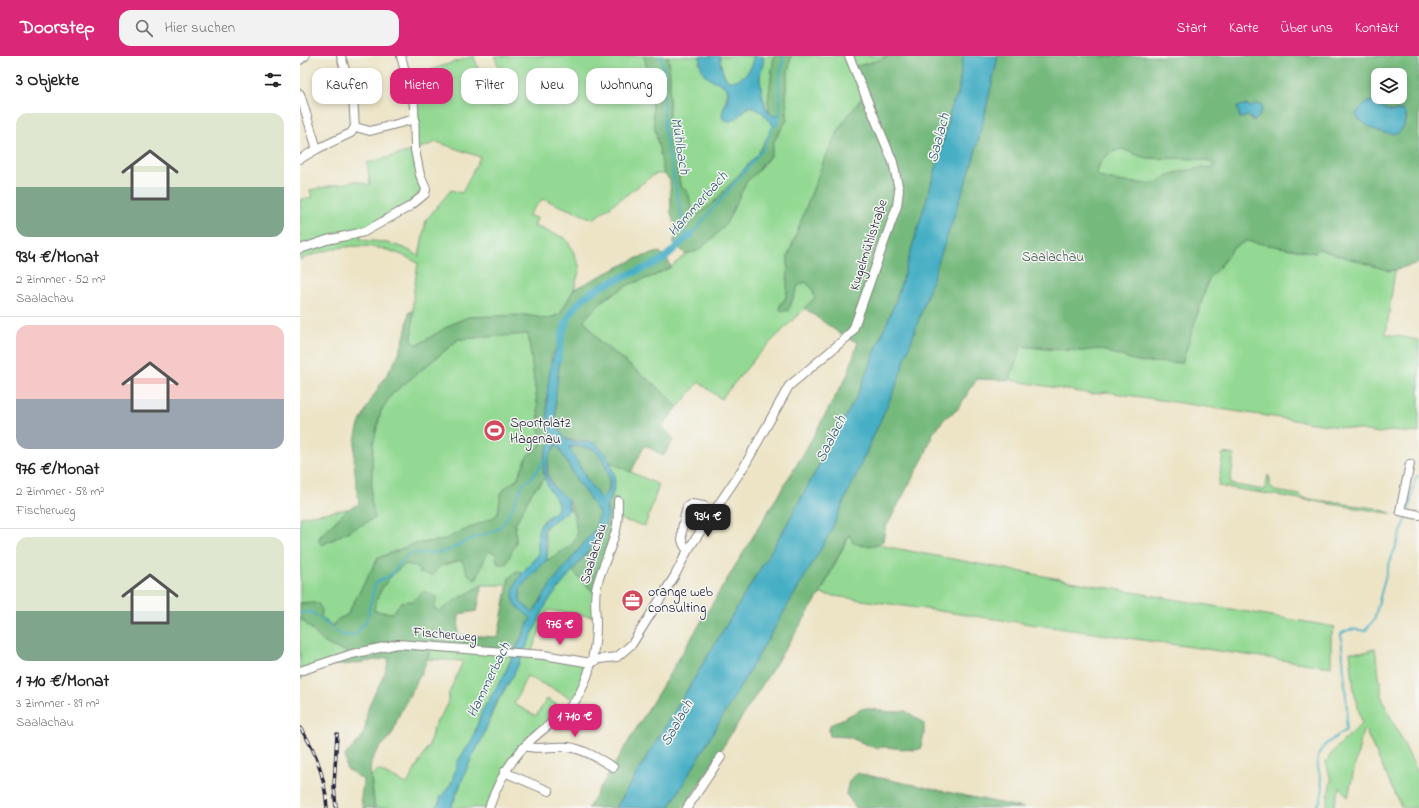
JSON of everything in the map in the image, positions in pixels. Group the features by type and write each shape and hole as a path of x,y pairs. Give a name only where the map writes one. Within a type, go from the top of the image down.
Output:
{"street":[{"path":"300,60 305,56"},
{"path":"300,159 350,132 355,127 353,97 341,56"},
{"path":"300,249 327,240 364,232 409,207 425,194 426,189 420,175 415,150 415,119 412,94 401,56"},
{"name":"Kugelmühlstraße","path":"714,513 745,464 782,397 798,377 846,338 853,330 897,206 899,190 894,162 849,56"},
{"path":"300,94 302,108 317,150"},
{"path":"355,127 370,131 415,119"},
{"path":"1410,464 1400,511 1417,515"},
{"name":"Saalachau","path":"489,808 504,772 525,746 572,704 584,684 590,663 596,628 596,594 617,527 618,501"},
{"path":"590,663 600,659 617,657 626,650 674,577 688,550 714,513 698,504 691,504 687,507 681,539 684,547 688,550"},
{"name":"Fischerweg","path":"300,671 352,654 398,644 557,656 590,663"},
{"path":"525,746 534,749 558,746 576,748 613,766"},
{"path":"687,808 721,757"},
{"path":"504,772 548,791"}],"green space":[{"path":"474,56 478,68 461,68 461,104 489,104 490,108 502,104 518,104 518,68 499,68 494,56 644,56 647,68 586,68 586,104 652,104 654,123 664,174 655,174 593,219 543,199 528,215 537,218 534,226 565,238 572,248 580,268 574,289 560,314 547,319 526,315 468,317 452,324 419,344 412,344 413,297 418,263 389,250 360,246 331,250 300,260 300,200 312,197 310,190 355,181 370,185 367,163 415,150 410,104 453,104 453,68 436,68","holes":["437,142 480,157 462,193 451,190 426,220 419,256 404,248 391,244 361,240 360,233 426,192 415,150"]},
{"path":"644,56 668,56 670,76 670,137 680,186 688,192 694,217 712,204 758,154 772,128 778,124 780,114 773,116 770,115 768,101 774,56 791,56 786,85 787,120 774,141 771,155 758,171 747,181 726,224 712,239 697,251 686,254 673,243 677,233 671,213 670,180 664,174 654,123 652,104 667,104 667,68 647,68"},
{"path":"668,56 700,56 699,63 728,90 722,116 723,119 736,119 750,106 762,112 774,126 758,154 712,204 693,218 688,192 680,186 670,137 670,76"},
{"path":"720,56 753,56 752,66 742,77 733,81 728,81 722,70"},
{"path":"763,56 774,56 768,101 770,115 762,95 760,84"},
{"path":"791,56 888,56 880,60 853,67 863,92 861,99 842,124 824,160 788,256 787,292 785,300 780,304 790,307 798,286 805,282 812,288 815,298 757,356 721,399 699,382 678,407 655,385 600,342 584,320 604,299 630,284 654,276 671,267 686,254 697,251 738,198 747,181 758,171 771,155 774,141 787,120 786,85"},
{"path":"888,56 963,56 958,95 952,104 940,155 896,300 857,396 783,531 616,808 588,808 805,451 848,374 858,342 846,338 804,308 815,298 812,288 805,282 798,286 788,311 780,310 780,304 785,300 787,292 788,256 824,160 842,124 861,99 863,92 853,67 880,60"},
{"name":"Saalachau","path":"998,56 1407,56 1419,58 1419,263 1390,271 1319,249 1315,253 1246,241 1233,248 1218,269 1209,278 1182,363 1140,362 1099,349 1082,351 1021,346 1010,380 977,379 957,410 946,417 933,433 925,455 885,529 883,541 873,546 861,545 853,543 849,534 820,594 684,808 668,808 972,164","holes":["1244,105 1262,108 1259,117 1253,121 1248,116 1240,118 1240,112","1121,149 1146,158 1185,158 1203,160 1210,162 1215,165 1215,167 1193,169 1176,173 1169,175 1155,183 1127,182 1099,177 1097,174 1098,169 1104,157"]},
{"path":"1121,149 1146,158 1184,158 1203,160 1210,162 1215,165 1215,167 1180,172 1167,176 1160,181 1150,183 1127,182 1099,177 1097,174 1098,169 1104,157"},
{"path":"1246,241 1315,253 1318,249 1390,271 1395,270 1386,334 1419,340 1419,433 1390,431 1380,433 1107,392 1092,394 1010,380 1021,346 1082,351 1099,349 1140,362 1198,314 1209,278 1218,269 1233,248"},
{"path":"659,252 667,258 671,267 654,276 630,284 604,299 584,320 600,342 655,385 678,407 662,426 674,439 663,456 645,445 631,472 610,462 601,450 592,443 564,438 559,428 555,408 556,386 561,354 552,354 546,403 553,437 544,456 545,478 532,492 515,524 516,543 506,564 498,564 495,553 488,551 476,580 469,575 461,560 440,566 433,575 420,573 416,566 406,564 395,572 385,584 375,604 374,611 393,613 401,602 413,601 424,591 437,597 434,609 440,611 482,585 477,611 459,614 458,635 498,637 509,578 517,571 523,572 514,592 523,611 531,618 513,653 429,646 429,653 423,670 399,716 391,736 372,759 371,778 375,808 363,808 361,799 363,780 346,768 345,755 357,743 364,732 369,705 384,675 389,658 344,665 332,665 346,656 346,651 337,649 320,639 300,618 300,603 318,603 322,610 321,618 333,626 337,620 347,615 378,558 414,544 443,540 494,517 498,513 501,494 505,488 517,479 528,455 540,446 539,417 528,334 459,339 392,394 381,411 373,444 371,500 375,518 322,545 319,542 319,538 348,509 359,504 354,464 356,435 367,408 399,353 405,336 409,312 413,311 412,343 419,344 452,324 468,317 526,315 547,319 560,314 574,289 637,258"},
{"path":"528,334 539,417 541,446 528,455 517,479 501,494 498,513 494,517 443,540 414,544 378,558 347,615 337,620 332,626 321,618 311,602 300,603 300,517 348,509 319,537 331,541 374,518 371,500 373,445 381,411 392,394 459,339"},
{"path":"557,444 576,479 598,511 599,516 595,529 551,584 533,613 520,601 520,588 546,561 573,544 577,534 575,516 568,500 554,488 548,474 548,458"},
{"path":"569,447 588,447 598,453 604,463 609,482 607,492 601,499 586,478"},
{"path":"1223,453 1234,455 1230,484 1265,490 1268,475 1270,478 1270,486 1275,491 1300,495 1303,498 1375,508 1394,514 1218,486"},
{"path":"610,462 659,485 645,526 618,519 617,498 611,498 614,489 614,480"},
{"path":"545,478 557,501 558,509 544,520 538,555 523,572 517,571 509,578 508,585 482,585 440,611 413,601 401,602 393,613 374,611 375,604 385,584 395,572 406,564 413,566 434,566 461,560 469,575 475,580 488,550 495,553 516,543 515,524 532,492"},
{"path":"611,498 617,498 618,519 596,594 572,571 594,546 604,531"},
{"path":"569,506 577,525 576,540 567,549 546,561 548,552 545,530 554,520 566,513"},
{"path":"850,534 861,546 878,545 1092,585 1335,627 1331,636 1331,667 820,594"},
{"path":"572,571 596,594 596,617 548,610 531,653 591,663 575,700 527,676 514,704 536,716 547,699 567,710 515,757 489,808 451,808 469,763 482,739 495,706 513,676 541,614 547,603"},
{"path":"300,618 325,643 337,649 346,651 346,656 332,665 312,670 300,680"},
{"path":"429,646 513,653 504,675 482,711 472,740 458,761 451,784 435,808 375,808 371,776 378,770 407,784 429,745 434,726 447,706 449,693 463,661 427,659 430,652"},
{"path":"1375,648 1383,701 1419,775 1419,808 1402,808 1365,730 1363,730 1348,797 1340,787 1333,808 1326,808 1331,780 1326,762 1338,746 1362,723 1354,691 1350,652 1366,652"},
{"path":"864,708 890,712 906,711 924,723 924,735 920,749 914,750 885,747 875,748 849,737 830,736 830,725"},
{"path":"856,773 1024,808 856,808 846,794 849,781"}],"water":[{"path":"700,56 720,56 720,63 724,75 728,81 733,81 746,74 752,66 753,56 763,56 760,78 762,93 765,105 770,114 773,116 780,114 778,124 774,126 762,112 750,106 732,121 723,119 722,115 728,96 727,89 721,83 707,77 701,66"},
{"name":"Saalach","path":"963,56 998,56 972,164 896,386 829,535 669,808 616,808 783,531 857,396 896,300 940,155 952,104 958,95"},
{"path":"1371,102 1371,104 1380,104 1387,110 1401,110 1406,113 1404,126 1399,133 1393,134 1381,132 1365,124 1356,116 1358,110"},
{"path":"1256,104 1262,105 1262,108 1258,118 1255,121 1248,116 1240,118 1237,106 1246,105 1251,107"},
{"path":"557,347 561,353 556,398 557,422 560,432 565,438 571,441 595,443 607,455 614,474 615,484 614,490 606,507 608,515 603,532 547,603 513,676 494,706 482,739 469,763 451,808 435,808 440,802 440,798 451,784 458,761 472,740 482,711 504,675 531,618 516,605 513,598 513,591 519,578 538,555 538,530 540,525 558,509 557,501 550,490 543,470 545,456 553,437 550,429 547,405 549,378","holes":["557,444 576,479 598,511 599,516 595,529 551,584 533,613 520,601 520,588 546,561 547,552 544,528 569,510 568,500 550,482 547,471 548,459","575,446 589,448 594,450 602,458 609,476 609,487 608,492 601,499 586,478 569,447"]}],"waterway":[{"name":"Mühlbach","path":"660,56 664,68 664,130 686,238"},
{"name":"Hammerbach","path":"691,235 764,148 772,128 778,124 780,114 779,82 784,56"},
{"name":"Hammerbach","path":"558,359 564,329 570,314 579,302 590,293 603,286 658,262 691,235"},
{"path":"300,613 311,612 342,635 351,636 357,633 367,620 374,587 377,582 388,577 409,554 445,552 468,540 496,530 502,525 511,511 522,486 525,482 532,478 544,460"},
{"path":"1409,510 1416,477 1419,476"},
{"path":"1307,808 1316,807 1321,799 1322,784 1318,756 1323,747 1346,730 1347,710 1341,634 1352,630 1365,631 1374,620 1388,567 1408,514"}],"railway":[{"path":"300,728 311,746 319,766 327,808"},
{"path":"336,808 334,786 337,734"}],"place":[{"name":"Sportplatz Hagenau","path":"494,431"},
{"name":"orange web consulting","path":"633,600"}]}
